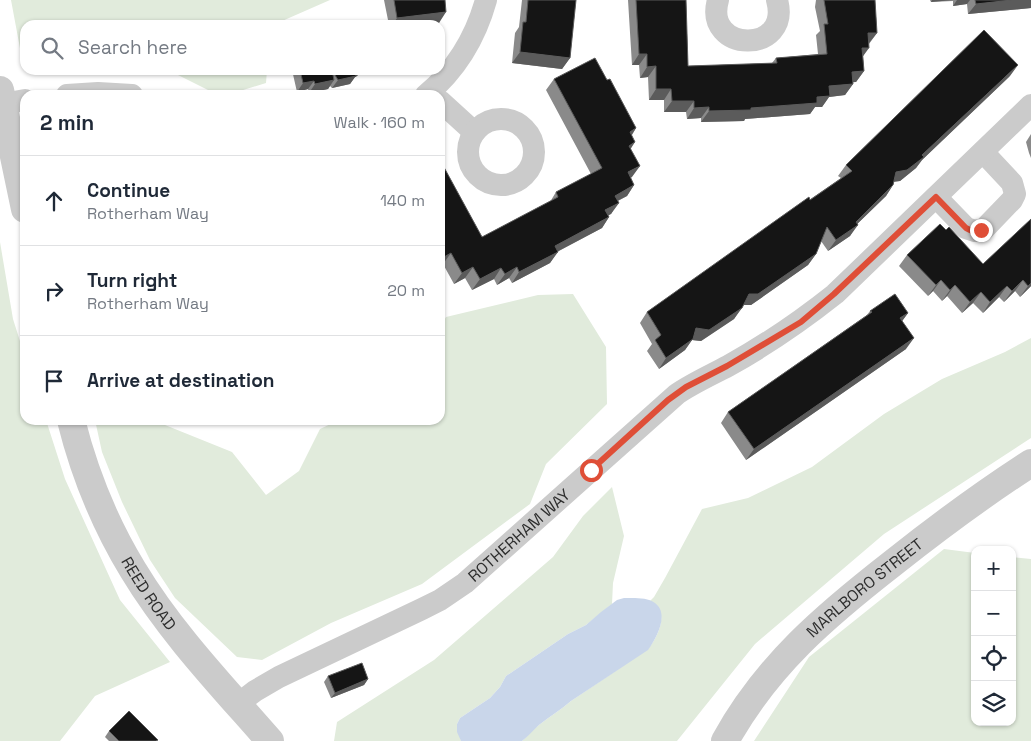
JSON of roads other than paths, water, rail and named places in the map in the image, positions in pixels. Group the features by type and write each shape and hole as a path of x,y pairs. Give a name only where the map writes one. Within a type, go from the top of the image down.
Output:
{"street":[{"path":"436,90 466,48 478,24 486,0"},
{"path":"718,0 717,15 721,27 729,36 741,41 753,41 764,37 773,28 778,17 777,0"},
{"path":"9,98 20,174"},
{"name":"ROTHERHAM WAY","path":"238,704 255,691 279,677 422,609 465,583 668,400 686,387 727,366 801,322 834,294 1031,105"},
{"path":"445,106 474,132"},
{"path":"936,197 966,228 978,231 986,227 1012,200 1015,191 1012,183 983,152"},
{"name":"REED ROAD","path":"72,425 82,460 92,486 117,542 132,570 190,650 270,741"},
{"name":"MARLBORO STREET","path":"725,741 766,680 784,657 806,635 938,527 1031,463"}],"water":[{"path":"624,598 648,600 655,603 659,608 661,613 660,626 655,640 648,650 571,701 539,725 522,741 461,741 457,732 457,724 460,718 490,698 500,687 506,676 568,634 586,625 617,600"}]}
